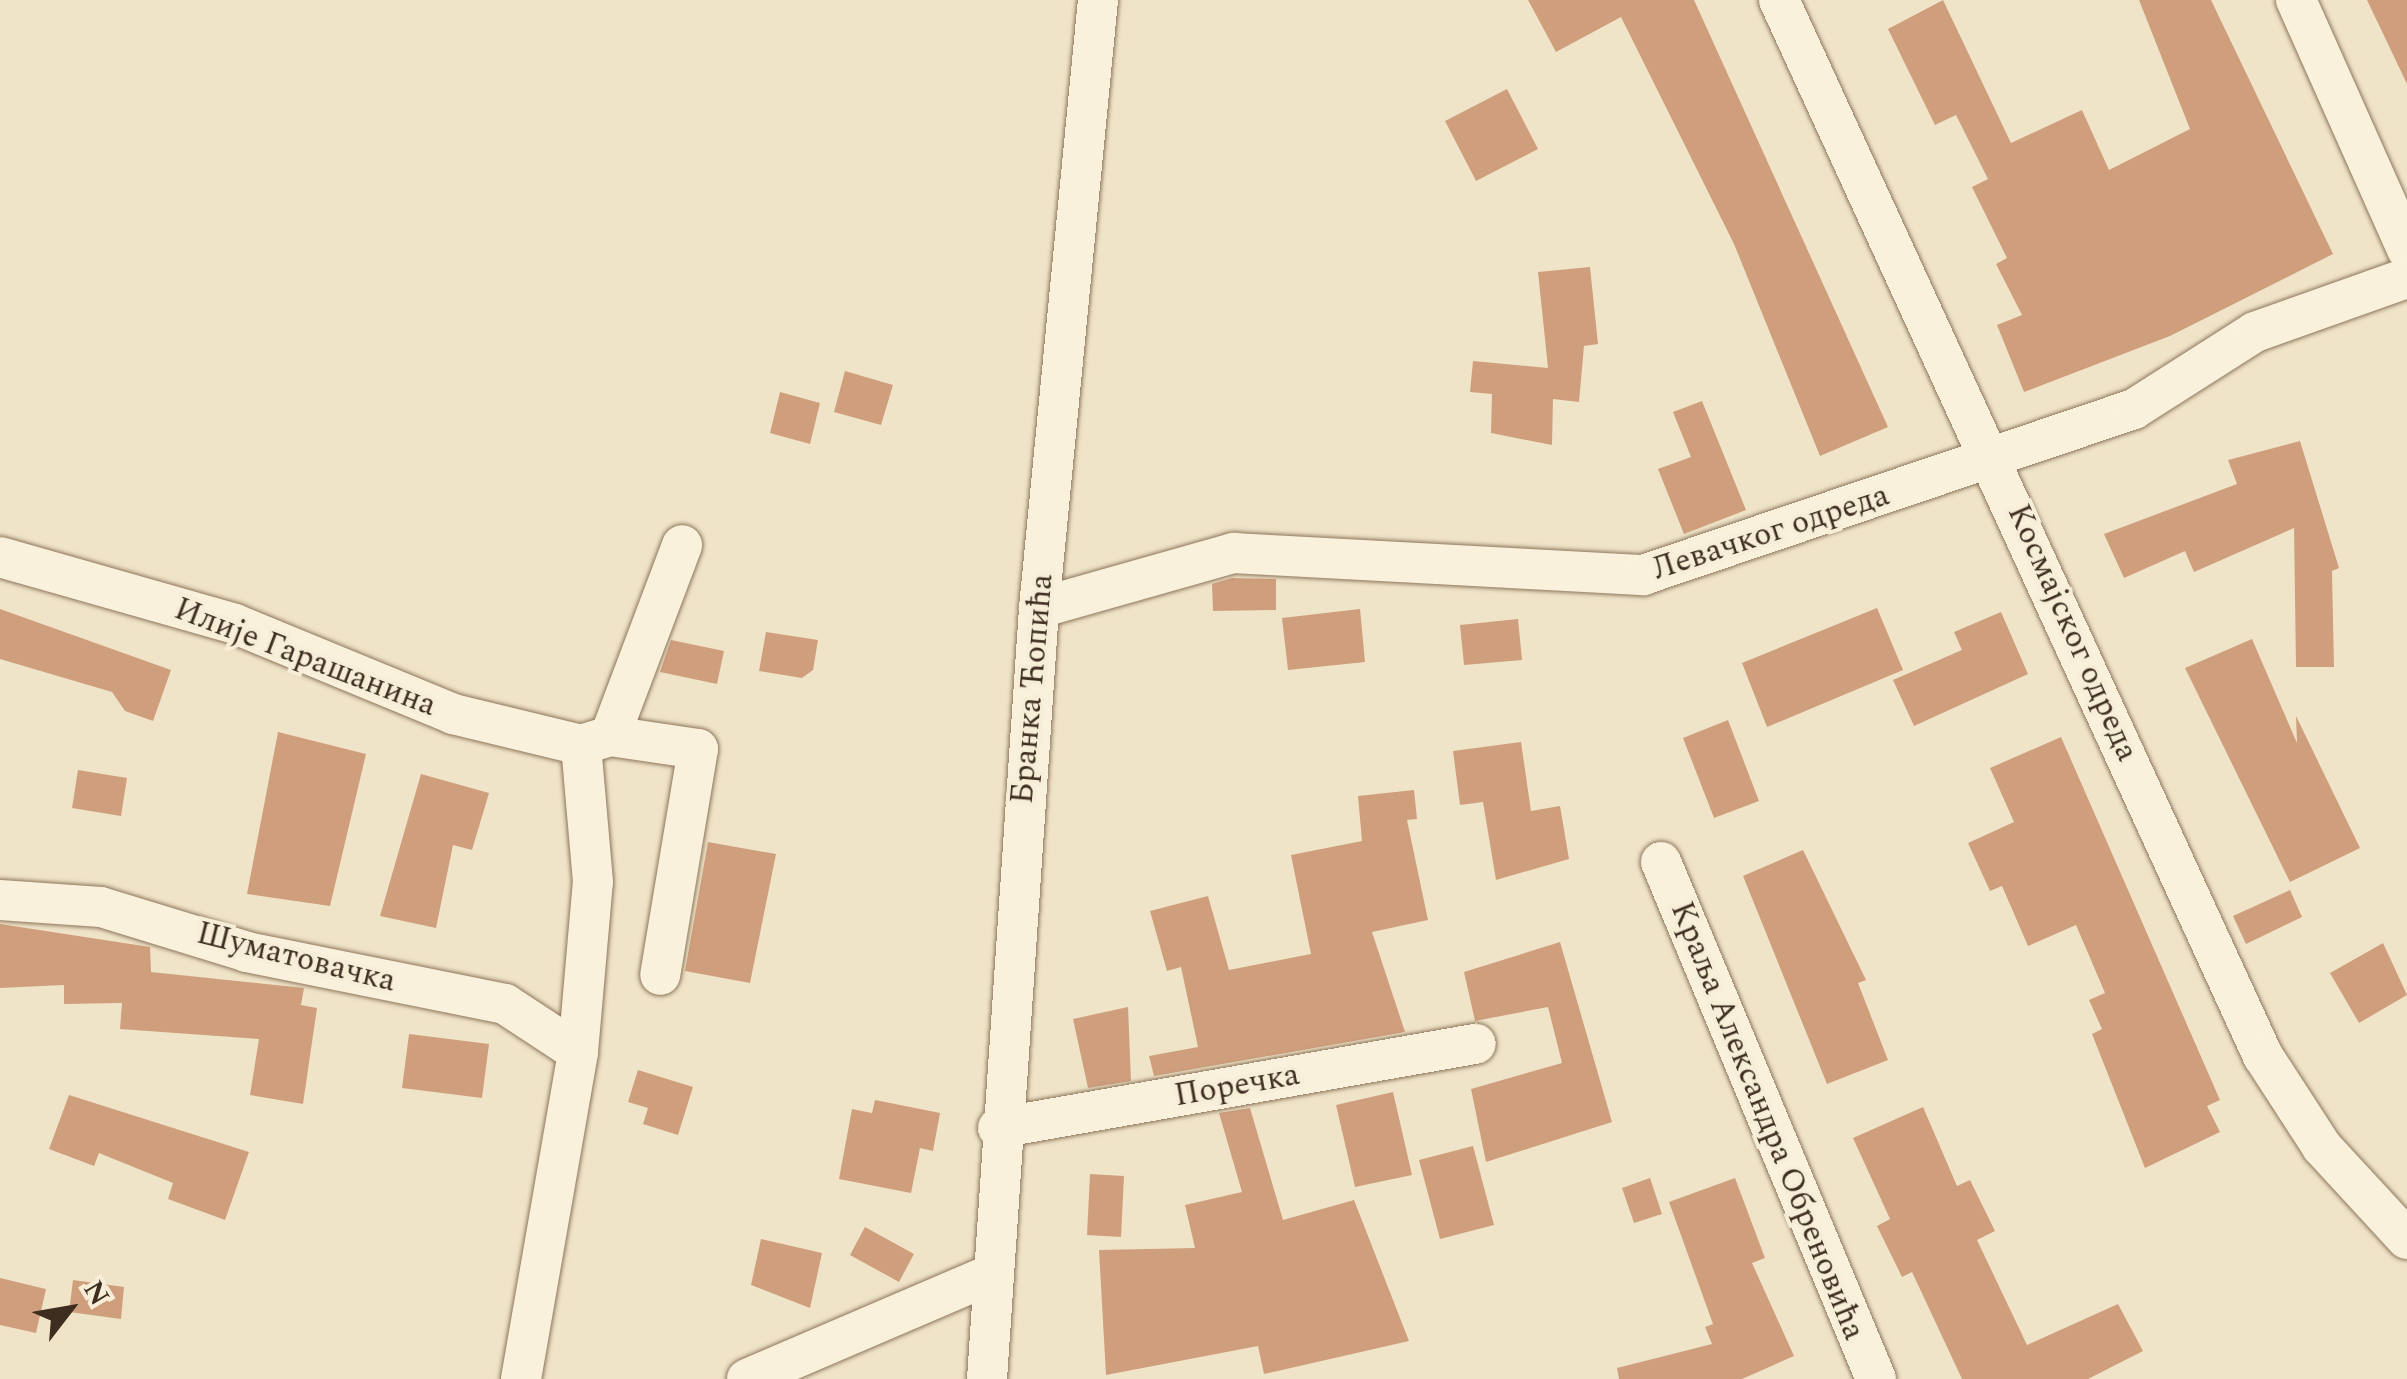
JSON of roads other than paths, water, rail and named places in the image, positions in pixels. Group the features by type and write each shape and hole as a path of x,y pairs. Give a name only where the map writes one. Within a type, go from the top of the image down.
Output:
{"street":[{"name":"Бранка Ћопића","path":"988,1379 998,1128 1038,608 1098,0"},
{"name":"Космајског одреда","path":"1779,0 1994,456 2263,1056 2322,1146 2407,1240"},
{"path":"2296,0 2407,249"},
{"name":"Левачког одреда","path":"1038,608 1234,554 1643,576 2134,409 2256,332 2407,278"},
{"path":"521,1379 578,1052 593,882 596,740 682,545"},
{"name":"Илије Гарашанина","path":"0,558 235,624 453,714 596,740 698,749 660,975"},
{"name":"Краља Александра Обреновића","path":"1661,862 1876,1379"},
{"name":"Шуматовачка","path":"0,900 102,906 247,952 505,1004 578,1052"},
{"name":"Поречка","path":"998,1128 1476,1044"},
{"path":"747,1379 990,1275"}]}
